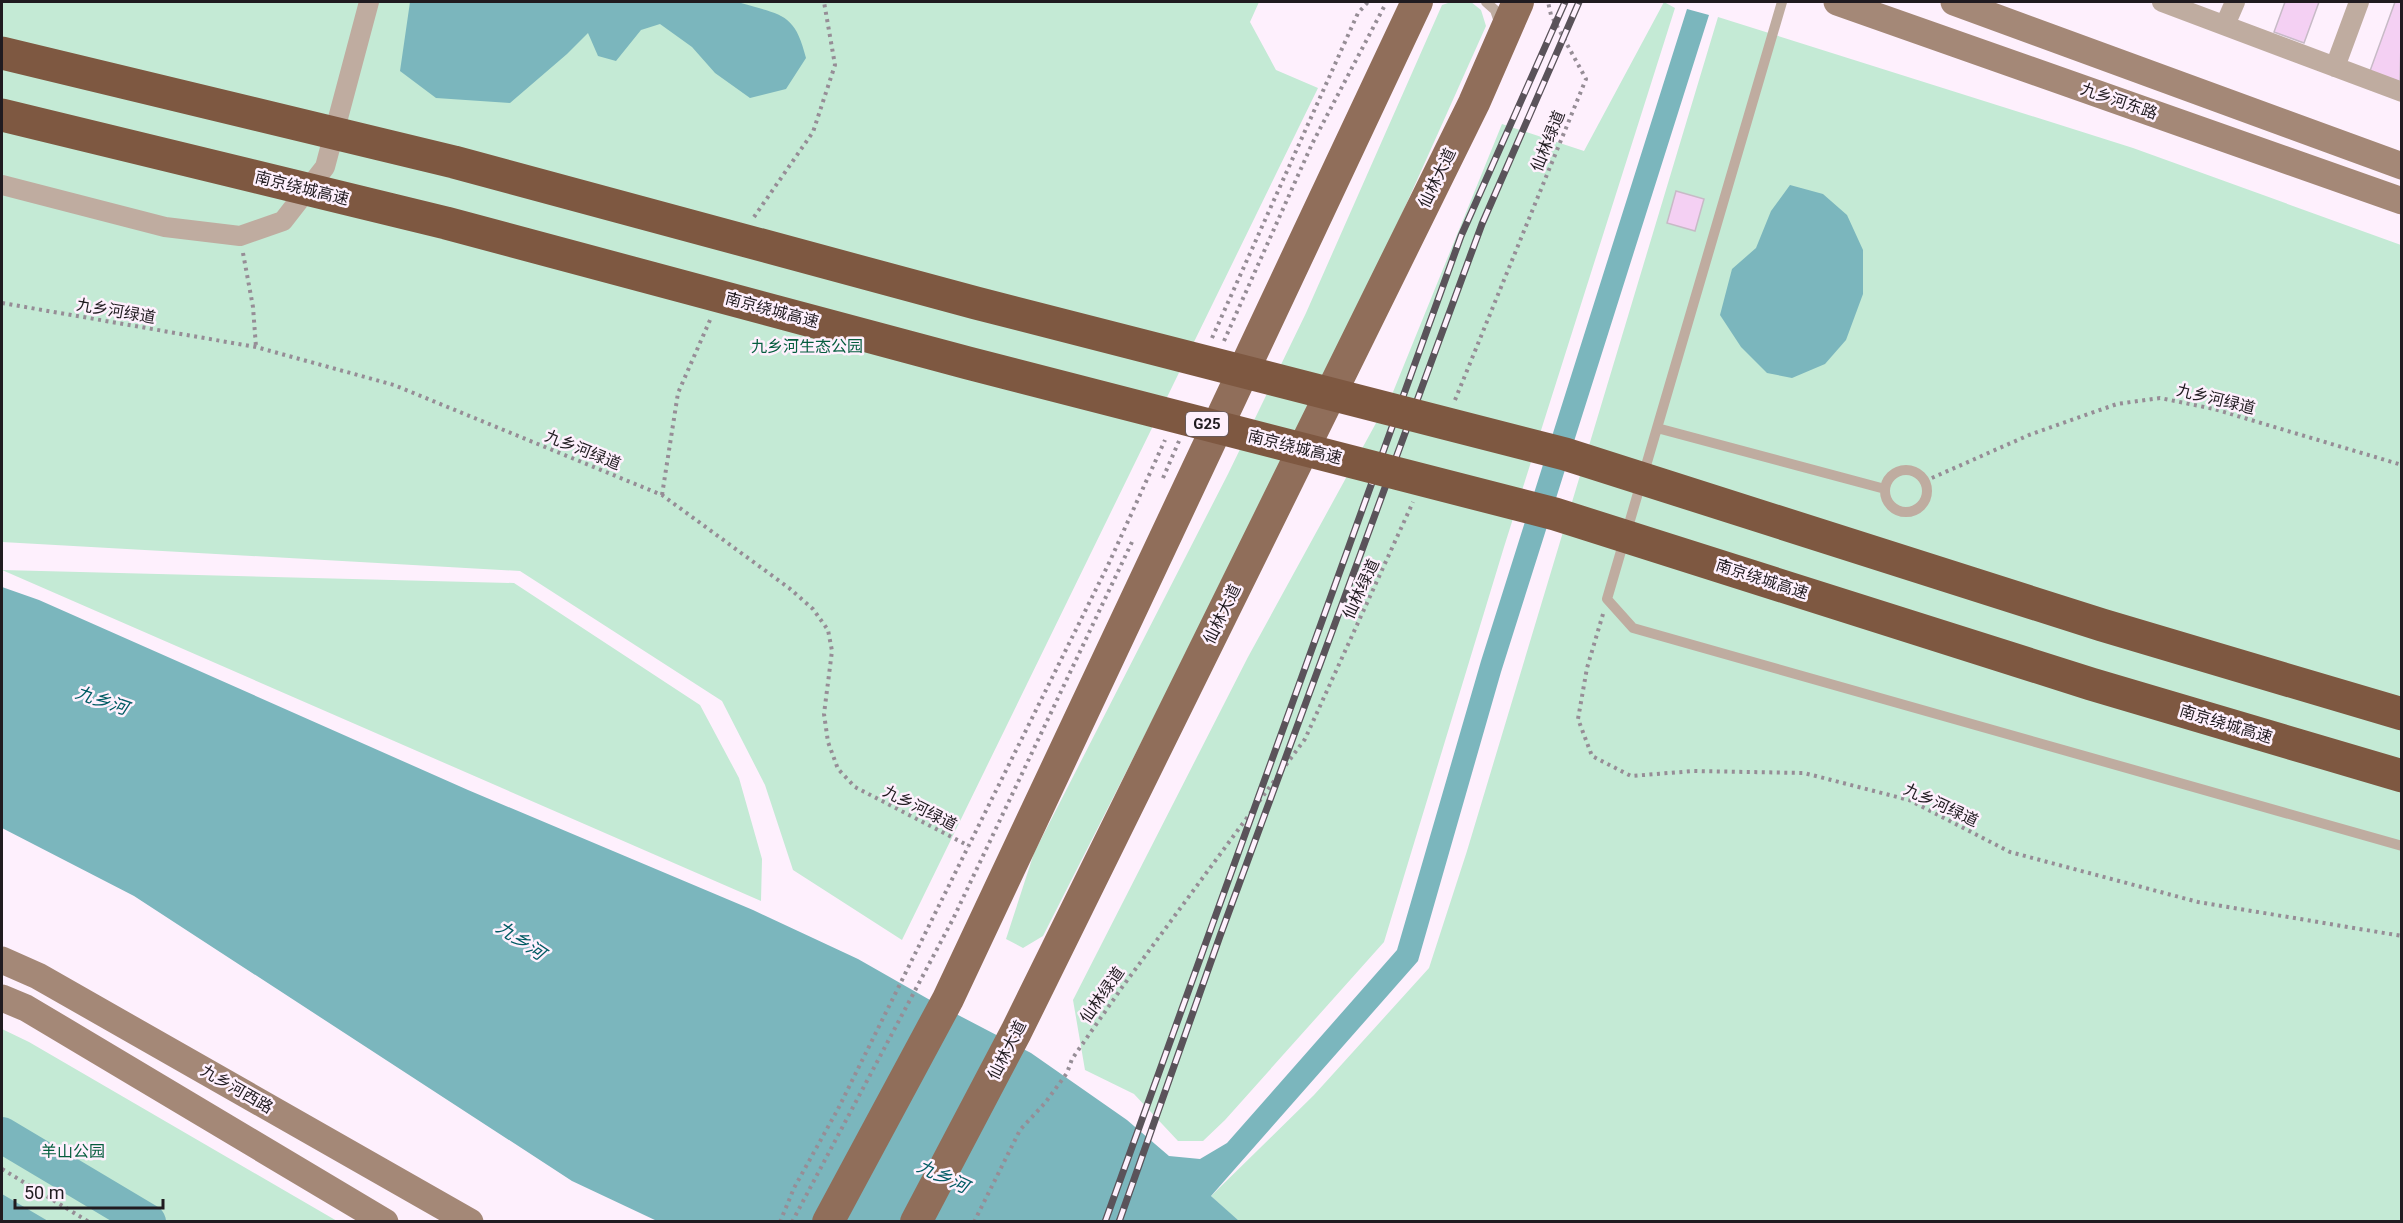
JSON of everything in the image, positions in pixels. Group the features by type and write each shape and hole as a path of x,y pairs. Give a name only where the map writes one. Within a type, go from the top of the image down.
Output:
{"highway":[{"path":"2,53 454,162 976,303 1565,454 2102,625 2402,714"},
{"name":"南京绕城高速","path":"2,115 446,223 968,363 1555,514 2091,684 2402,776"}],"main road":[{"path":"828,1221 948,999 1410,2"},
{"name":"仙林大道","path":"916,1221 1016,1032 1474,103 1518,2"},
{"name":"九乡河东路","path":"1837,2 2402,201"},
{"path":"1954,2 2402,166"},
{"name":"九乡河西路","path":"2,960 38,975 470,1221"},
{"path":"2,998 26,1008 385,1221"}],"street":[{"path":"2,184 165,226 240,236 283,221 326,167 369,2"},
{"path":"2162,2 2402,92"},
{"path":"2225,25 2235,2"},
{"path":"2335,67 2359,2"}],"lane":[{"path":"1486,2 1496,10 1499,16 1503,37"},
{"path":"1782,2 1607,598 1633,628 2402,846"},
{"path":"1657,428 1885,489"},
{"path":"1902,470 1916,472 1926,481 1928,488 1924,502 1914,511 1900,511 1889,502 1885,489 1891,476 1902,470"}],"path":[{"path":"1210,340 1358,13 1368,2"},
{"path":"1220,349 1312,144 1410,2"},
{"name":"仙林绿道","path":"1455,400 1586,79 1551,15 1548,2"},
{"path":"240,236 253,307 256,347"},
{"name":"九乡河绿道","path":"2,303 256,347 394,385 662,495 789,588 813,609 828,630 832,651 824,714 828,742 838,769 855,787 969,846"},
{"name":"九乡河绿道","path":"1926,481 2029,435 2117,404 2160,398 2214,409 2402,465"},
{"path":"780,1221 794,1188 838,1109 1109,563 1167,436"},
{"path":"1162,479 1182,436"},
{"name":"仙林绿道","path":"974,1221 1020,1130 1045,1103 1067,1072 1072,1059 1123,986 1305,739 1414,500"},
{"path":"792,1221 953,919 1137,532"},
{"name":"九乡河绿道","path":"1607,598 1587,668 1578,718 1592,756 1631,776 1694,771 1804,772 1909,800 2010,852 2198,902 2402,936"},
{"path":"2,1169 89,1221"}],"green space":[{"name":"九乡河生态公园","path":"2,2 1259,2 1250,22 1276,70 1318,88 902,940 793,870 765,785 722,701 520,571 2,542"},
{"path":"1451,2 1471,2 1481,10 1486,26 1349,332 1043,936 1023,948 1006,939 1034,853 1228,474 1306,313 1442,5"},
{"path":"1664,2 1675,8 1504,547 1384,942 1225,1120 1203,1141 1178,1141 1134,1094 1085,1070 1073,1000 1248,657 1393,392 1502,124 1584,151"},
{"path":"1718,17 2133,148 2401,245 2401,1221 1239,1222 1211,1196 1314,1095 1429,968 1467,851"},
{"path":"2,570 514,583 700,705 739,778 762,859 761,901"},
{"name":"羊山公园","path":"2,1029 29,1042 337,1221 2,1221"}],"water":[{"path":"410,2 741,3 785,18 797,32 806,58 786,89 750,98 715,73 692,47 660,24 641,30 616,61 598,56 588,33 510,103 436,98 400,71"},
{"name":"九乡河","path":"1687,9 1709,15 1501,672 1418,961 1211,1196 1239,1221 657,1221 572,1181 134,896 2,828 2,587 39,600 468,790 753,910 858,959 937,1004 1031,1053 1127,1120 1169,1156 1200,1159 1227,1143 1397,950 1481,661"},
{"path":"1790,185 1823,194 1847,215 1863,250 1863,294 1846,340 1825,364 1792,378 1767,373 1741,347 1720,315 1732,269 1756,248 1771,211"},
{"path":"2,1194 48,1221 2,1221"}],"building":[{"path":"2285,2 2319,2 2304,43 2274,32"},
{"path":"2395,2 2402,2 2400,82 2370,71"},
{"path":"1676,191 1704,199 1695,231 1667,223"}],"waterway":[{"path":"2,1135 148,1222"}],"railway":[{"path":"1105,1222 1461,236 1565,2"},
{"path":"1119,1222 1220,936 1482,224 1579,2"}]}
